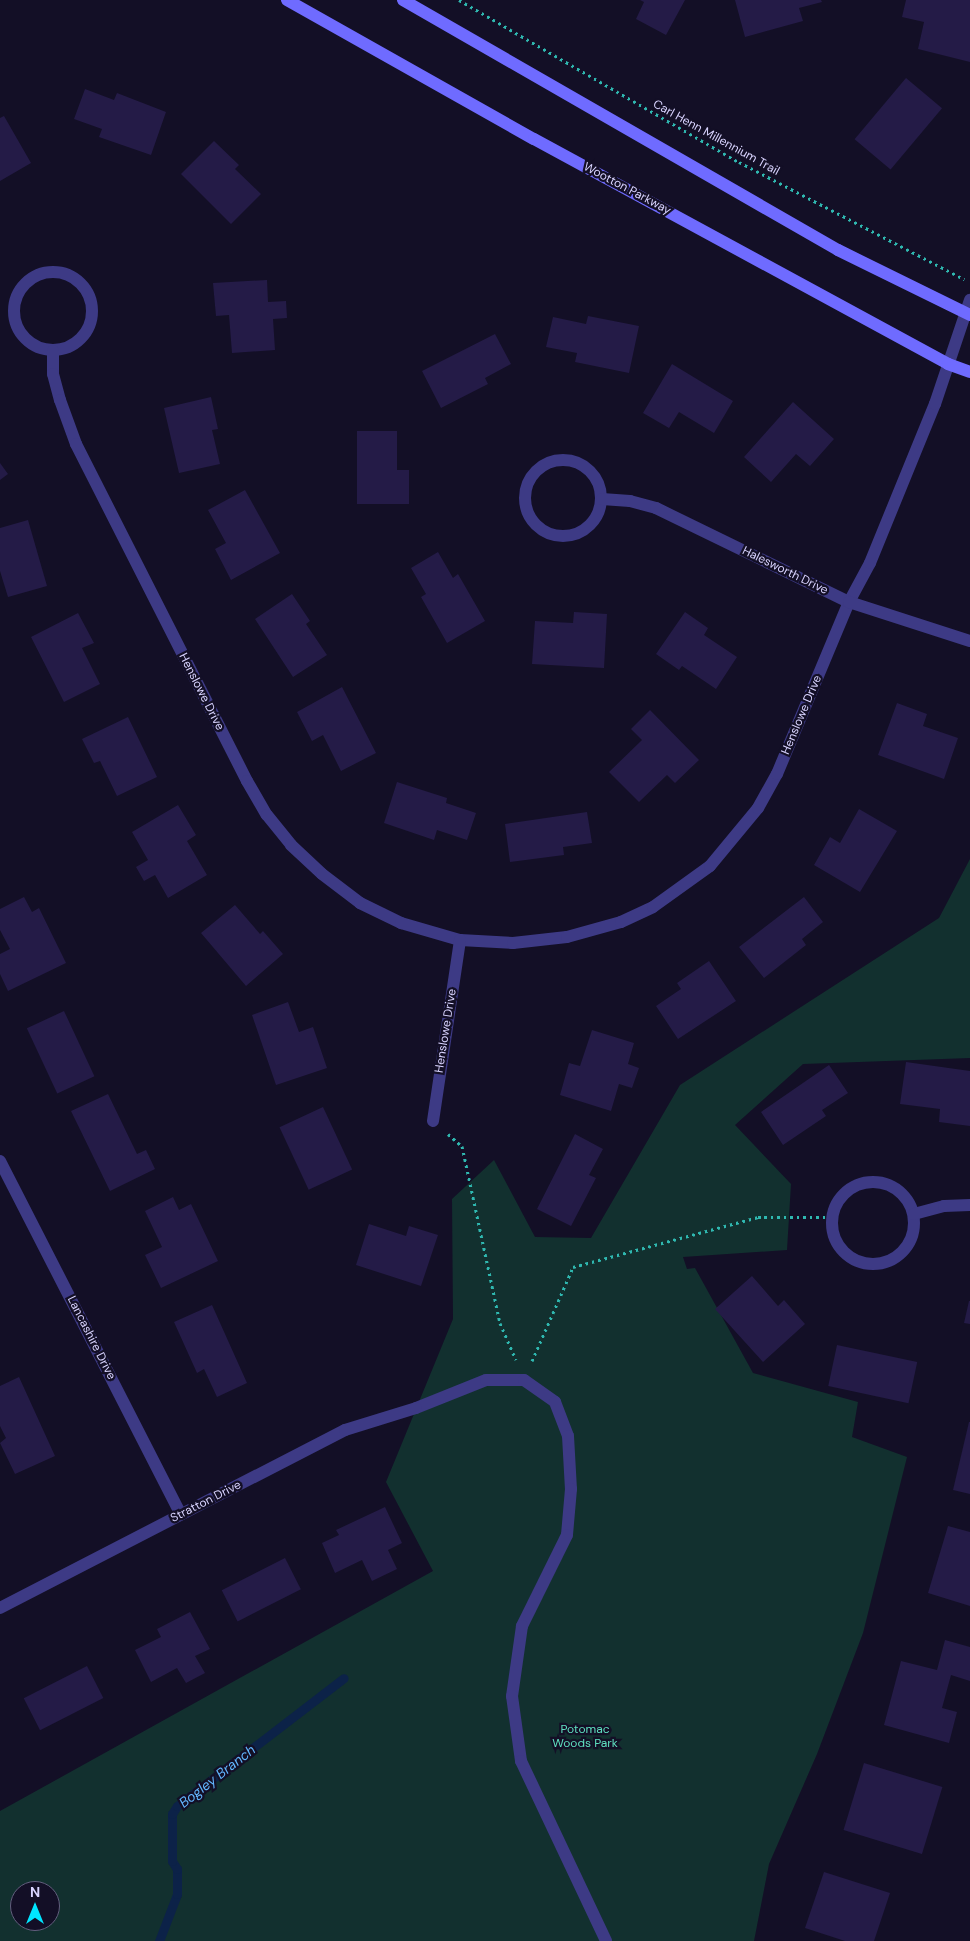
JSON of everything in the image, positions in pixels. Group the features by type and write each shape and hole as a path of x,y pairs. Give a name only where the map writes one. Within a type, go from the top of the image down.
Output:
{"main road":[{"name":"Wootton Parkway","path":"287,0 534,139 948,364 970,372"},
{"path":"403,0 838,250 968,314"}],"street":[{"path":"54,272 79,282 92,306 92,319 78,342 66,349 53,351 28,341 19,330 15,304 29,281 54,272"},
{"name":"Henslowe Drive","path":"53,351 53,374 76,444 247,781 267,815 316,868 360,903 401,923 460,940 522,942 567,937 621,922 653,907 710,866 758,808 777,774 849,602 881,537 935,404 948,364 968,314 970,300"},
{"path":"571,460 593,474 602,499 592,523 581,531 569,535 555,535 533,521 525,496 535,472 545,464 571,460"},
{"name":"Halesworth Drive","path":"602,499 630,501 656,508 849,602 970,641"},
{"name":"Henslowe Drive","path":"432,1121 460,940"},
{"name":"Lancashire Drive","path":"0,1162 181,1514"},
{"path":"872,1182 899,1190 914,1214 910,1243 901,1254 875,1265 861,1263 838,1246 832,1232 832,1218 836,1204 845,1192 858,1185 872,1182"},
{"path":"914,1214 944,1206 970,1205"},
{"name":"Stratton Drive","path":"0,1608 345,1430 416,1408 486,1380 524,1380"},
{"path":"524,1380 555,1402 568,1436 572,1489 567,1535 522,1626 512,1696 518,1742 521,1761 606,1941"}],"path":[{"name":"Carl Henn Millennium Trail","path":"459,0 739,162 970,282"},
{"path":"432,1121 462,1146 500,1323 524,1380"},
{"path":"524,1380 573,1267 758,1218 832,1218"}],"green space":[{"name":"Potomac Woods Park","path":"970,859 970,1058 803,1064 735,1125 791,1184 787,1250 683,1257 687,1269 695,1268 753,1373 858,1402 852,1437 907,1457 863,1633 817,1754 769,1864 754,1941 0,1941 0,1811 433,1571 386,1482 453,1319 452,1199 494,1160 535,1237 591,1238 680,1085 939,918"}],"building":[{"path":"640,0 685,0 666,35 636,19 644,2"},
{"path":"735,0 821,0 822,2 799,8 803,21 745,37"},
{"path":"906,0 970,0 970,62 918,49 924,22 902,17"},
{"path":"906,78 942,108 891,169 855,139"},
{"path":"85,89 114,100 117,93 166,112 151,155 99,137 102,129 74,119"},
{"path":"4,116 31,163 0,181 0,118"},
{"path":"214,141 239,165 235,169 261,194 231,224 181,174"},
{"path":"267,280 268,302 286,301 287,318 273,319 275,350 232,353 229,315 216,316 213,283"},
{"path":"588,316 639,326 629,373 575,362 577,353 546,347 553,317 586,324"},
{"path":"495,334 511,364 485,378 488,384 441,408 422,371"},
{"path":"672,364 733,401 714,433 679,412 669,428 643,413"},
{"path":"211,397 218,429 212,430 220,464 179,473 164,408"},
{"path":"793,402 834,439 810,466 796,454 771,482 744,457"},
{"path":"357,431 397,431 397,470 409,470 409,504 357,504"},
{"path":"0,463 8,474 0,480"},
{"path":"245,490 280,553 231,580 215,549 226,543 208,510"},
{"path":"28,520 47,586 8,597 0,571 0,528"},
{"path":"438,552 453,578 458,574 485,621 447,643 421,597 426,594 411,568"},
{"path":"292,594 310,621 306,624 327,655 293,677 255,619"},
{"path":"574,612 607,614 604,668 532,664 535,621 573,623"},
{"path":"685,612 708,628 704,635 737,657 716,689 682,666 679,670 656,654"},
{"path":"78,613 94,643 82,648 100,684 64,702 31,637"},
{"path":"342,687 376,753 341,771 323,735 312,741 297,712"},
{"path":"897,703 927,714 923,726 958,738 944,779 878,755"},
{"path":"650,710 699,760 675,783 667,775 639,802 609,772 642,740 631,729"},
{"path":"128,717 157,777 117,796 100,761 94,763 82,739"},
{"path":"397,782 447,798 446,803 476,813 467,840 437,830 434,840 384,823"},
{"path":"178,805 196,835 187,841 207,875 168,898 155,875 144,881 136,867 148,860 132,832"},
{"path":"859,809 897,831 860,892 814,865 830,837 840,843"},
{"path":"587,812 592,843 563,847 564,855 510,862 505,824"},
{"path":"24,897 32,912 39,908 66,963 8,991 0,974 0,954 10,949 0,930 0,909"},
{"path":"804,897 823,922 802,939 806,945 764,978 739,947"},
{"path":"235,905 260,934 263,931 283,954 246,986 201,933"},
{"path":"709,961 736,1001 678,1039 656,1006 681,989 677,983"},
{"path":"288,1002 299,1032 313,1027 327,1068 276,1085 252,1015"},
{"path":"64,1011 94,1076 57,1094 27,1028"},
{"path":"592,1030 634,1043 628,1064 639,1068 632,1088 619,1084 611,1111 560,1095 569,1063 580,1066"},
{"path":"906,1062 970,1071 970,1126 939,1122 940,1109 900,1104"},
{"path":"829,1065 848,1093 822,1110 826,1116 783,1145 761,1112"},
{"path":"108,1094 137,1154 146,1150 155,1169 110,1191 71,1111"},
{"path":"323,1107 352,1170 309,1190 279,1127"},
{"path":"575,1134 603,1149 589,1175 596,1178 571,1226 537,1209"},
{"path":"173,1197 179,1210 191,1204 218,1261 161,1288 145,1255 162,1247 145,1211"},
{"path":"369,1224 406,1236 409,1226 438,1235 421,1286 356,1265"},
{"path":"752,1276 778,1306 784,1300 805,1324 763,1362 715,1309"},
{"path":"970,1301 970,1324 964,1323"},
{"path":"212,1305 247,1383 217,1397 204,1369 197,1373 174,1322"},
{"path":"837,1345 917,1362 908,1403 828,1386"},
{"path":"19,1377 55,1456 15,1474 0,1443 6,1438 0,1426 0,1386"},
{"path":"970,1422 970,1494 953,1490"},
{"path":"385,1507 402,1543 388,1550 397,1569 372,1581 362,1560 335,1573 322,1543 339,1535 336,1530"},
{"path":"948,1526 970,1532 970,1606 928,1593"},
{"path":"285,1558 301,1589 238,1621 222,1590"},
{"path":"190,1612 210,1649 195,1656 205,1673 186,1683 177,1668 151,1682 135,1650 161,1637 157,1629"},
{"path":"945,1640 970,1647 970,1681 951,1675 942,1708 957,1712 949,1743 884,1725 901,1661 937,1670"},
{"path":"87,1666 103,1698 40,1730 24,1698"},
{"path":"864,1763 942,1787 922,1854 844,1830"},
{"path":"824,1872 890,1893 874,1941 845,1941 805,1928"}],"waterway":[{"name":"Bogley Branch","path":"159,1941 177,1894 177,1869 172,1861 172,1814 177,1806 344,1678"}]}
